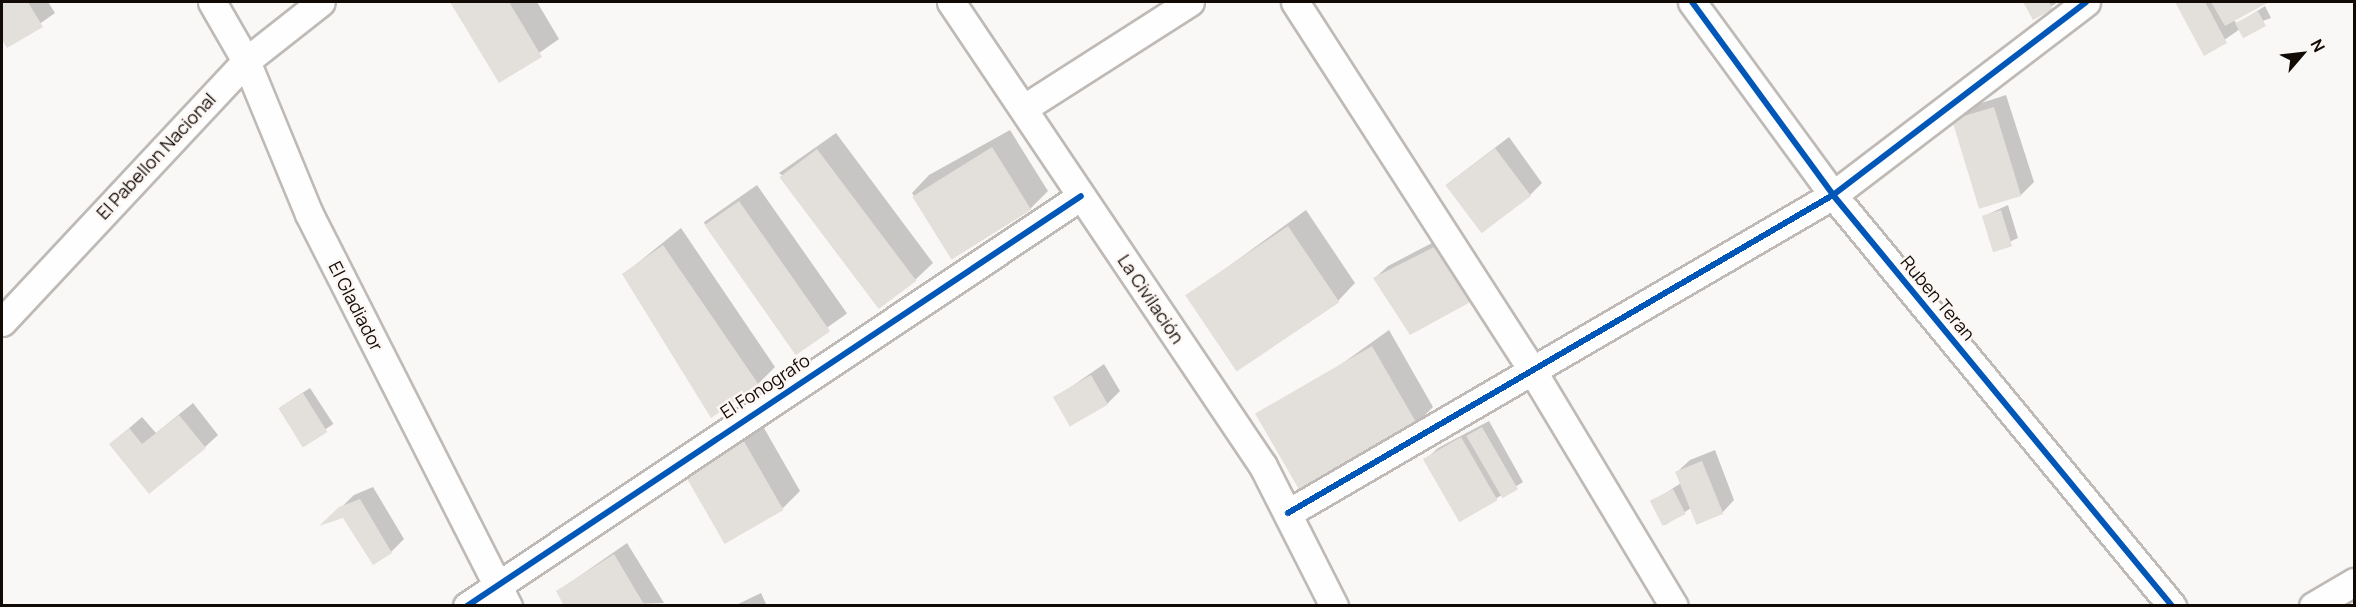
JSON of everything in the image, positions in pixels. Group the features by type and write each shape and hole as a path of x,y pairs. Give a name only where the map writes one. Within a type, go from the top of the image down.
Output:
{"street":[{"name":"El Gladiador","path":"212,2 246,61 309,214 508,606"},
{"name":"El Pabellon Nacional","path":"2,322 246,61 321,2"},
{"name":"La Civilación","path":"951,2 1263,466 1334,606"},
{"path":"1024,108 1190,2"},
{"path":"1294,2 1532,370 1674,606"},
{"name":"Ruben Teran","path":"1692,2 1833,195 2172,606"},
{"path":"1288,513 1833,195 2086,2"},
{"name":"El Fonografo","path":"466,606 495,582 1082,196"},
{"path":"2313,606 2355,582"}],"building":[{"path":"2,2 28,2 43,27 7,48 2,40"},
{"path":"450,2 509,2 542,57 499,83"},
{"path":"2023,2 2049,2 2053,9 2033,20"},
{"path":"2175,2 2205,2 2227,43 2204,56"},
{"path":"2211,2 2269,2 2225,26"},
{"path":"2258,11 2266,26 2243,38 2235,23"},
{"path":"1994,107 2021,196 1979,209 1952,120"},
{"path":"992,147 1031,210 951,260 912,197"},
{"path":"1495,148 1531,196 1482,233 1445,185"},
{"path":"817,149 916,281 879,309 779,177"},
{"path":"739,201 830,331 796,355 705,225"},
{"path":"2001,210 2012,246 1993,252 1982,216"},
{"path":"1288,226 1339,302 1237,372 1185,295"},
{"path":"663,245 759,385 711,418 622,274"},
{"path":"1436,246 1476,299 1410,335 1373,278"},
{"path":"1372,346 1418,425 1301,492 1255,414"},
{"path":"1091,375 1108,404 1070,426 1053,397"},
{"path":"303,393 327,432 303,447 278,408"},
{"path":"179,415 206,448 149,494 109,444 129,428 142,444"},
{"path":"1482,427 1518,489 1502,498 1466,436"},
{"path":"1461,437 1498,500 1459,522 1423,459"},
{"path":"742,438 784,510 725,544 683,472"},
{"path":"1702,461 1723,514 1696,525 1675,472"},
{"path":"1673,489 1686,514 1663,526 1650,501"},
{"path":"360,499 392,553 373,565 343,518 319,526 339,507"},
{"path":"614,554 645,606 564,606 556,591"}],"cycle path":[{"path":"1692,2 1833,195 2172,606"},
{"path":"1288,513 1833,195 2086,2"},
{"path":"467,606 1081,196"}]}
